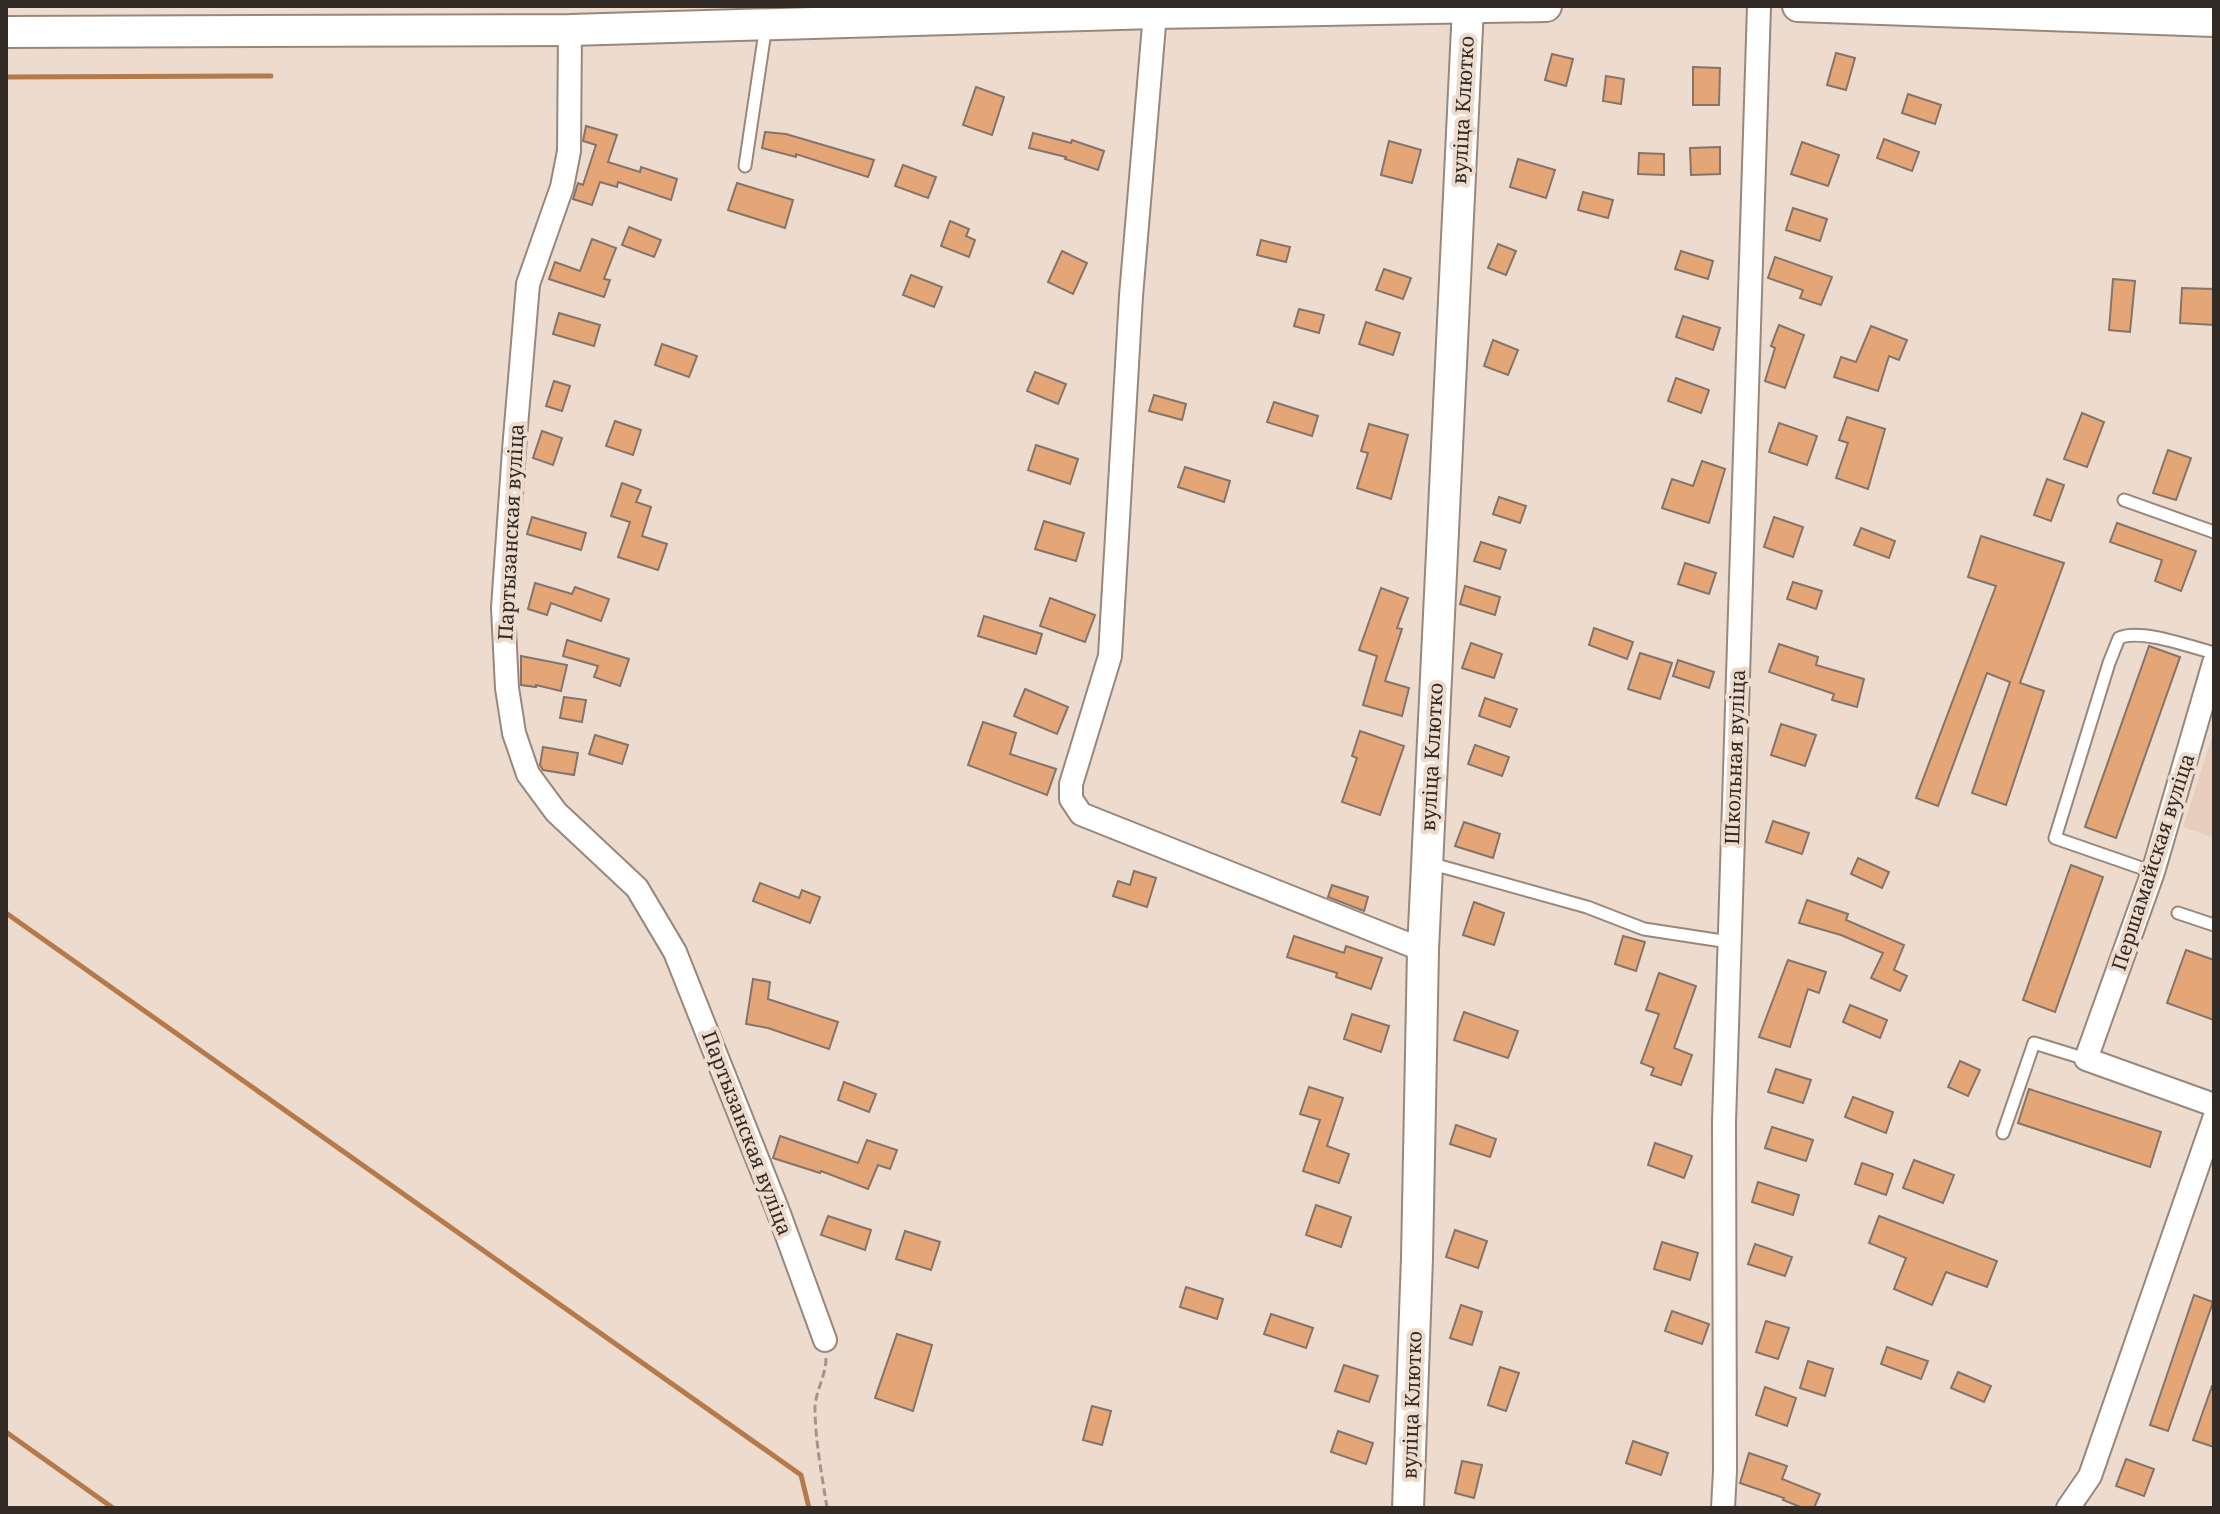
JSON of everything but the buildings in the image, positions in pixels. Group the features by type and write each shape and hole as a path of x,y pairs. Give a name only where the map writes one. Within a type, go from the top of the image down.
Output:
{"street":[{"path":"6,32 570,30 1155,13 1546,6"},
{"name":"Школьная вуліца","path":"1723,1508 1724,1122 1759,6"},
{"path":"1798,6 2214,21"},
{"name":"вуліца Клютко","path":"1408,1508 1423,950 1468,7"},
{"path":"1155,13 1131,296 1110,656 1071,784 1071,799 1081,814 1423,950"},
{"name":"Партызанская вуліца","path":"570,30 569,151 562,187 528,284 515,434 503,608 507,688 514,733 528,774 556,812 637,888 675,952 778,1211 825,1340"},
{"name":"Першамайская вуліца","path":"2086,1059 2153,872 2214,663"},
{"path":"2086,1059 2214,1105"},
{"path":"2068,1508 2090,1476 2214,1119"}],"lane":[{"path":"745,166 766,24"},
{"path":"2124,500 2214,532"},
{"path":"2153,872 2055,838 2119,638 2127,634 2143,636 2214,653"},
{"path":"1427,863 1587,907 1644,929 1729,942"},
{"path":"2178,913 2214,925"},
{"path":"2003,1133 2034,1043 2086,1059"}],"path":[{"path":"825,1340 826,1368 815,1403 827,1508"}],"shaded area":[{"path":"2214,731 2214,838 2183,827"}],"waterway":[{"path":"6,77 271,76"},
{"path":"6,913 801,1475 809,1508"},
{"path":"6,1432 113,1508"}]}
